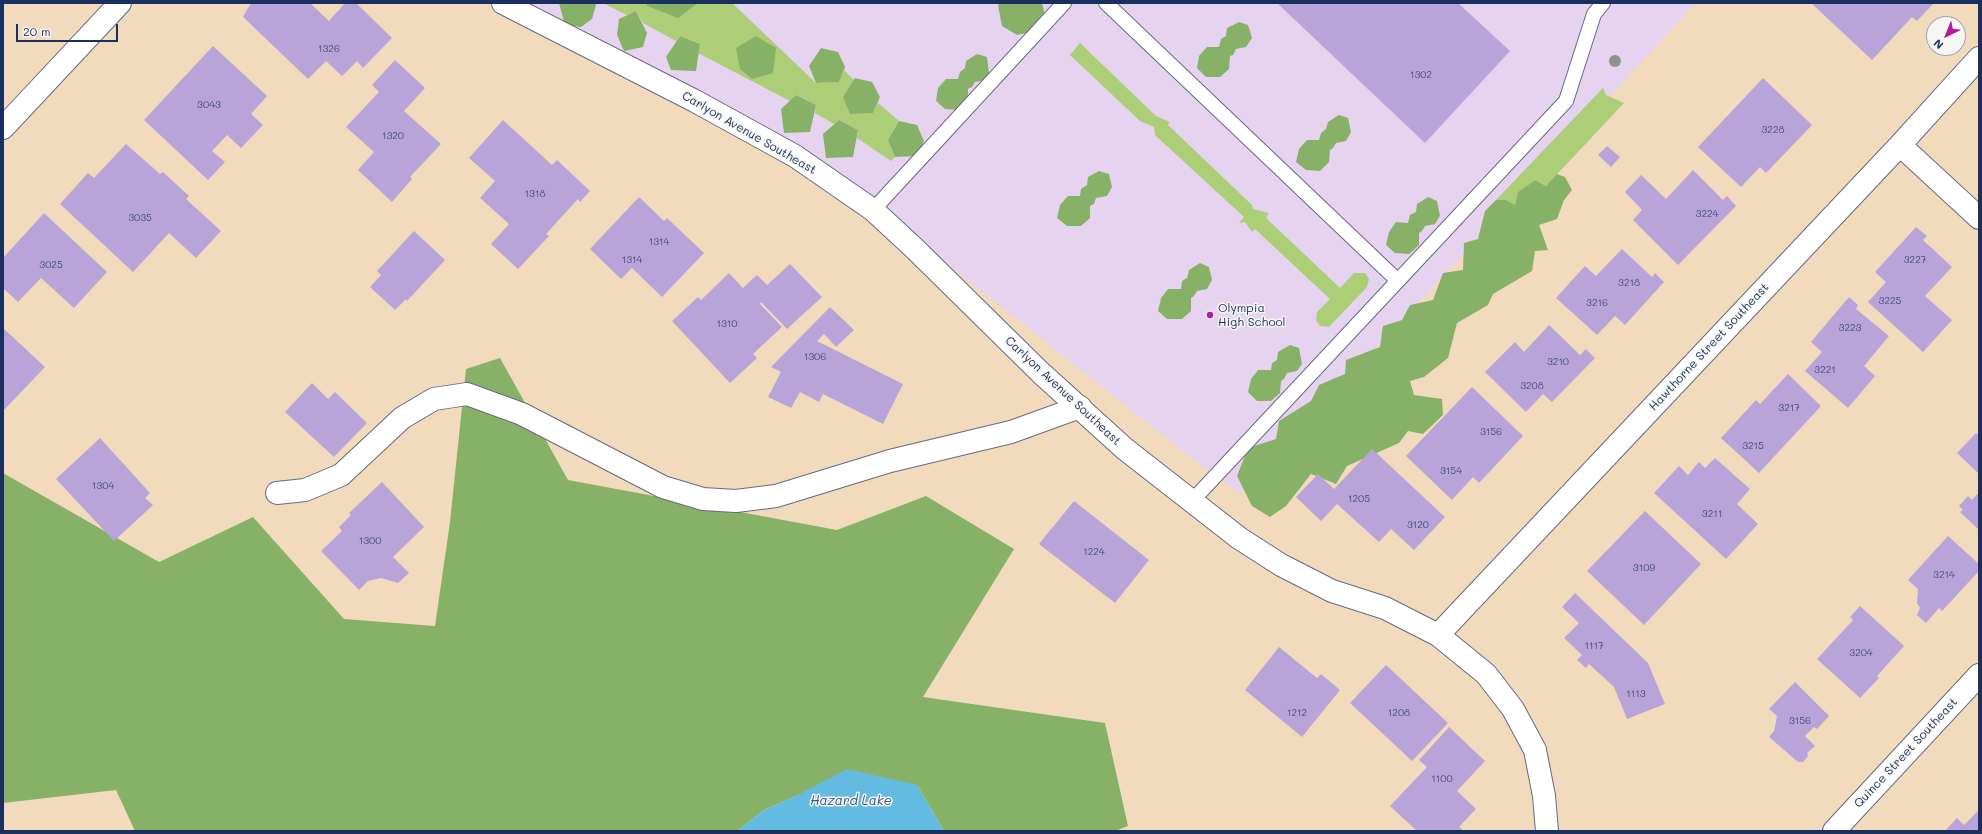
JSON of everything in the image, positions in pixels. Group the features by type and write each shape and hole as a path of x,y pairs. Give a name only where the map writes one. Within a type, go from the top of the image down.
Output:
{"street":[{"path":"3,128 120,3"},
{"name":"Carlyon Avenue Southeast","path":"503,3 695,101 795,156 873,210 913,247 1041,373 1126,448 1239,538 1281,565 1332,591 1385,608 1438,635 1486,674 1513,710 1535,750 1544,796 1546,831"},
{"name":"Hawthorne Street Southeast","path":"1438,635 1900,145 1979,58"},
{"path":"1900,145 1979,218"},
{"path":"277,493 306,490 341,475 402,418 434,399 467,394 522,414 663,487 703,500 736,501 776,496 890,461 1011,432 1080,407"},
{"name":"Quince Street Southeast","path":"1834,831 1979,675"}],"lane":[{"path":"873,210 1064,3"},
{"path":"1106,3 1397,280"},
{"path":"1192,501 1566,101 1594,14 1603,3"}],"shaded area":[{"name":"Olympia High School","path":"518,3 1696,3 1241,494 1189,456 836,175"}],"green space":[{"path":"559,3 595,3 596,5 592,19 581,27 565,25"},
{"path":"603,3 646,3 647,6 678,17 698,3 732,3 816,83 839,82 844,70 854,80 843,97 873,113 878,103 899,121 888,140 895,157 891,161 857,138 858,130 839,120 834,124 815,113 816,105 796,95 790,101 698,53 700,44 680,36 676,41 643,23 636,11 627,15"},
{"path":"646,3 698,3 678,18 647,6"},
{"path":"1000,3 1042,3 1045,15 1035,31 1017,35 1002,26 998,5"},
{"path":"636,11 647,33 643,47 624,51 617,35 619,19"},
{"path":"1239,22 1248,25 1252,38 1246,47 1236,49 1233,55 1230,56 1229,69 1220,77 1206,77 1197,68 1199,56 1207,47 1219,47 1221,39 1226,36 1227,28"},
{"path":"680,36 700,44 696,71 671,70 666,57"},
{"path":"756,36 776,48 773,73 752,79 740,69 736,48"},
{"path":"1080,43 1156,116 1170,122 1168,125 1252,205 1253,209 1269,213 1266,218 1340,288 1354,273 1365,273 1369,279 1367,287 1329,327 1320,326 1316,320 1317,312 1330,299 1255,229 1252,232 1245,222 1239,223 1244,217 1155,135 1154,127 1140,121 1070,55"},
{"path":"821,48 838,52 845,67 839,82 816,83 809,66"},
{"path":"977,54 987,57 989,73 985,80 975,82 972,87 968,89 968,102 959,110 945,109 936,101 938,88 946,79 958,79 960,72 965,68 966,61"},
{"path":"855,78 872,82 880,97 873,113 850,114 843,97"},
{"path":"1603,88 1606,95 1624,103 1546,186 1535,180 1518,192 1515,205 1506,200 1496,200"},
{"path":"796,95 816,105 810,132 784,133 781,109"},
{"path":"1339,115 1348,118 1351,132 1346,141 1336,143 1330,150 1329,162 1320,171 1306,170 1296,162 1299,149 1307,140 1319,140 1321,133 1326,129 1328,122"},
{"path":"839,120 858,130 853,157 826,158 823,134"},
{"path":"899,121 917,125 924,141 917,156 895,157 888,140"},
{"path":"1099,171 1109,174 1112,187 1107,196 1096,198 1094,204 1090,206 1090,218 1081,226 1067,226 1057,218 1060,205 1068,196 1080,196 1081,189 1087,185 1088,177"},
{"path":"1557,174 1565,177 1572,190 1564,200 1557,219 1539,225 1548,250 1535,251 1532,271 1493,294 1488,305 1457,323 1448,358 1424,377 1410,381 1414,395 1442,399 1443,415 1423,434 1408,431 1399,443 1347,466 1336,484 1311,474 1286,506 1270,517 1252,506 1237,476 1248,448 1276,439 1279,421 1311,401 1319,385 1345,374 1346,360 1380,347 1383,326 1402,320 1410,305 1433,300 1443,273 1463,270 1464,243 1478,239 1485,211 1496,200 1506,200 1515,205 1518,192 1535,180 1546,186"},
{"path":"1428,197 1437,201 1440,216 1435,224 1425,226 1419,233 1419,245 1409,254 1395,253 1386,245 1389,232 1396,222 1408,223 1410,215 1416,212 1417,204"},
{"path":"1200,263 1209,267 1212,280 1207,289 1197,291 1191,298 1191,311 1182,319 1167,319 1158,311 1161,298 1168,289 1181,289 1182,281 1187,278 1189,270"},
{"path":"1290,345 1299,348 1302,364 1297,371 1287,373 1281,381 1280,393 1271,401 1257,401 1248,392 1251,379 1258,370 1271,370 1272,363 1277,360 1278,352"},
{"path":"500,358 568,480 837,530 926,496 1014,549 923,697 1105,723 1128,826 1115,831 944,831 917,785 798,795 764,810 737,831 135,831 116,790 3,803 3,473 159,562 253,517 344,619 435,626 450,522 466,369"}],"water":[{"name":"Hazard Lake","path":"847,769 917,785 944,831 737,831 764,810 798,795"}],"building":[{"path":"251,3 310,3 329,21 345,3 356,3 392,38 363,68 357,61 342,76 326,61 308,79 243,17"},
{"path":"1277,3 1458,3 1510,51 1425,143"},
{"path":"1811,3 1933,4 1917,21 1912,17 1872,60"},
{"path":"213,46 267,96 251,114 263,125 241,148 227,135 212,151 225,162 208,180 144,120"},
{"path":"395,60 425,88 404,111 441,144 410,177 412,179 392,202 358,170 374,152 346,127 379,92 372,85"},
{"path":"1763,78 1812,125 1766,173 1760,167 1741,187 1698,147"},
{"path":"503,120 552,165 557,160 590,191 580,202 578,199 546,234 549,236 518,269 491,244 509,224 480,198 495,181 469,158"},
{"path":"126,144 160,174 163,172 189,196 186,199 221,231 196,258 169,233 133,272 60,204 88,173 94,178"},
{"path":"1607,146 1620,157 1611,167 1598,155"},
{"path":"1693,170 1723,200 1727,196 1736,206 1678,265 1633,220 1642,210 1625,192 1641,175 1666,199"},
{"path":"639,197 664,221 667,218 704,253 662,297 632,268 621,279 590,249"},
{"path":"44,213 107,272 74,308 41,278 18,302 3,288 3,258"},
{"path":"1916,227 1927,236 1923,240 1952,267 1925,296 1952,320 1923,352 1868,302 1886,282 1875,272"},
{"path":"414,231 445,260 407,301 406,299 395,310 370,287 381,275 377,271"},
{"path":"1622,249 1652,277 1655,273 1664,282 1625,325 1615,316 1597,335 1556,298 1585,266 1596,276"},
{"path":"790,264 822,297 787,329 761,302 760,304 782,327 753,354 757,358 730,383 672,321 698,297 701,300 729,273 743,288 757,275 767,285"},
{"path":"1849,297 1858,305 1856,309 1889,336 1864,366 1875,376 1848,408 1805,371 1822,352 1811,342"},
{"path":"830,307 854,330 836,347 824,334 817,341 903,384 883,424 823,394 819,402 800,392 791,408 768,397 781,372 771,367"},
{"path":"1549,325 1580,355 1586,349 1595,358 1552,402 1543,394 1526,412 1485,372 1515,342 1524,352"},
{"path":"3,328 45,367 4,410 3,409"},
{"path":"1788,374 1821,406 1759,473 1721,438 1756,400 1760,404"},
{"path":"312,383 328,399 335,392 367,423 334,457 285,412"},
{"path":"1472,387 1523,436 1479,483 1473,477 1452,500 1406,456"},
{"path":"1976,433 1979,436 1979,474 1957,453"},
{"path":"100,438 150,493 145,498 153,505 114,541 56,479"},
{"path":"1372,449 1445,517 1414,550 1391,529 1379,542 1337,504 1321,521 1296,497 1318,474 1334,489"},
{"path":"1715,458 1750,489 1737,504 1758,524 1726,559 1654,493 1679,466 1688,475 1699,462 1705,468"},
{"path":"382,482 424,527 393,557 409,573 398,583 381,578 368,581 359,590 321,551 342,531 339,527 351,515 349,513"},
{"path":"1979,492 1979,530 1960,512 1963,510 1959,506 1968,496 1972,500"},
{"path":"1074,501 1149,560 1115,603 1039,544"},
{"path":"1645,511 1701,564 1644,625 1587,571"},
{"path":"1948,536 1979,564 1979,571 1942,611 1939,608 1926,623 1917,615 1920,608 1917,603 1918,589 1908,580"},
{"path":"1575,593 1648,663 1665,704 1627,719 1614,687 1589,664 1586,668 1577,660 1582,655 1564,638 1579,623 1562,607"},
{"path":"1860,606 1904,646 1877,676 1879,678 1860,698 1817,659 1853,620 1850,617"},
{"path":"1279,647 1317,678 1321,674 1340,690 1302,737 1245,690"},
{"path":"1386,665 1448,723 1412,761 1350,703"},
{"path":"1795,682 1829,716 1817,729 1814,727 1805,736 1815,746 1807,753 1808,756 1803,762 1798,762 1769,737 1774,731 1777,716 1769,709"},
{"path":"1449,727 1485,761 1457,791 1476,809 1459,827 1464,831 1417,831 1390,806 1427,767 1419,760"},
{"path":"1979,810 1979,831 1945,831 1957,818 1964,825"}],"place":[{"name":"Olympia High School","path":"1210,315"}]}
